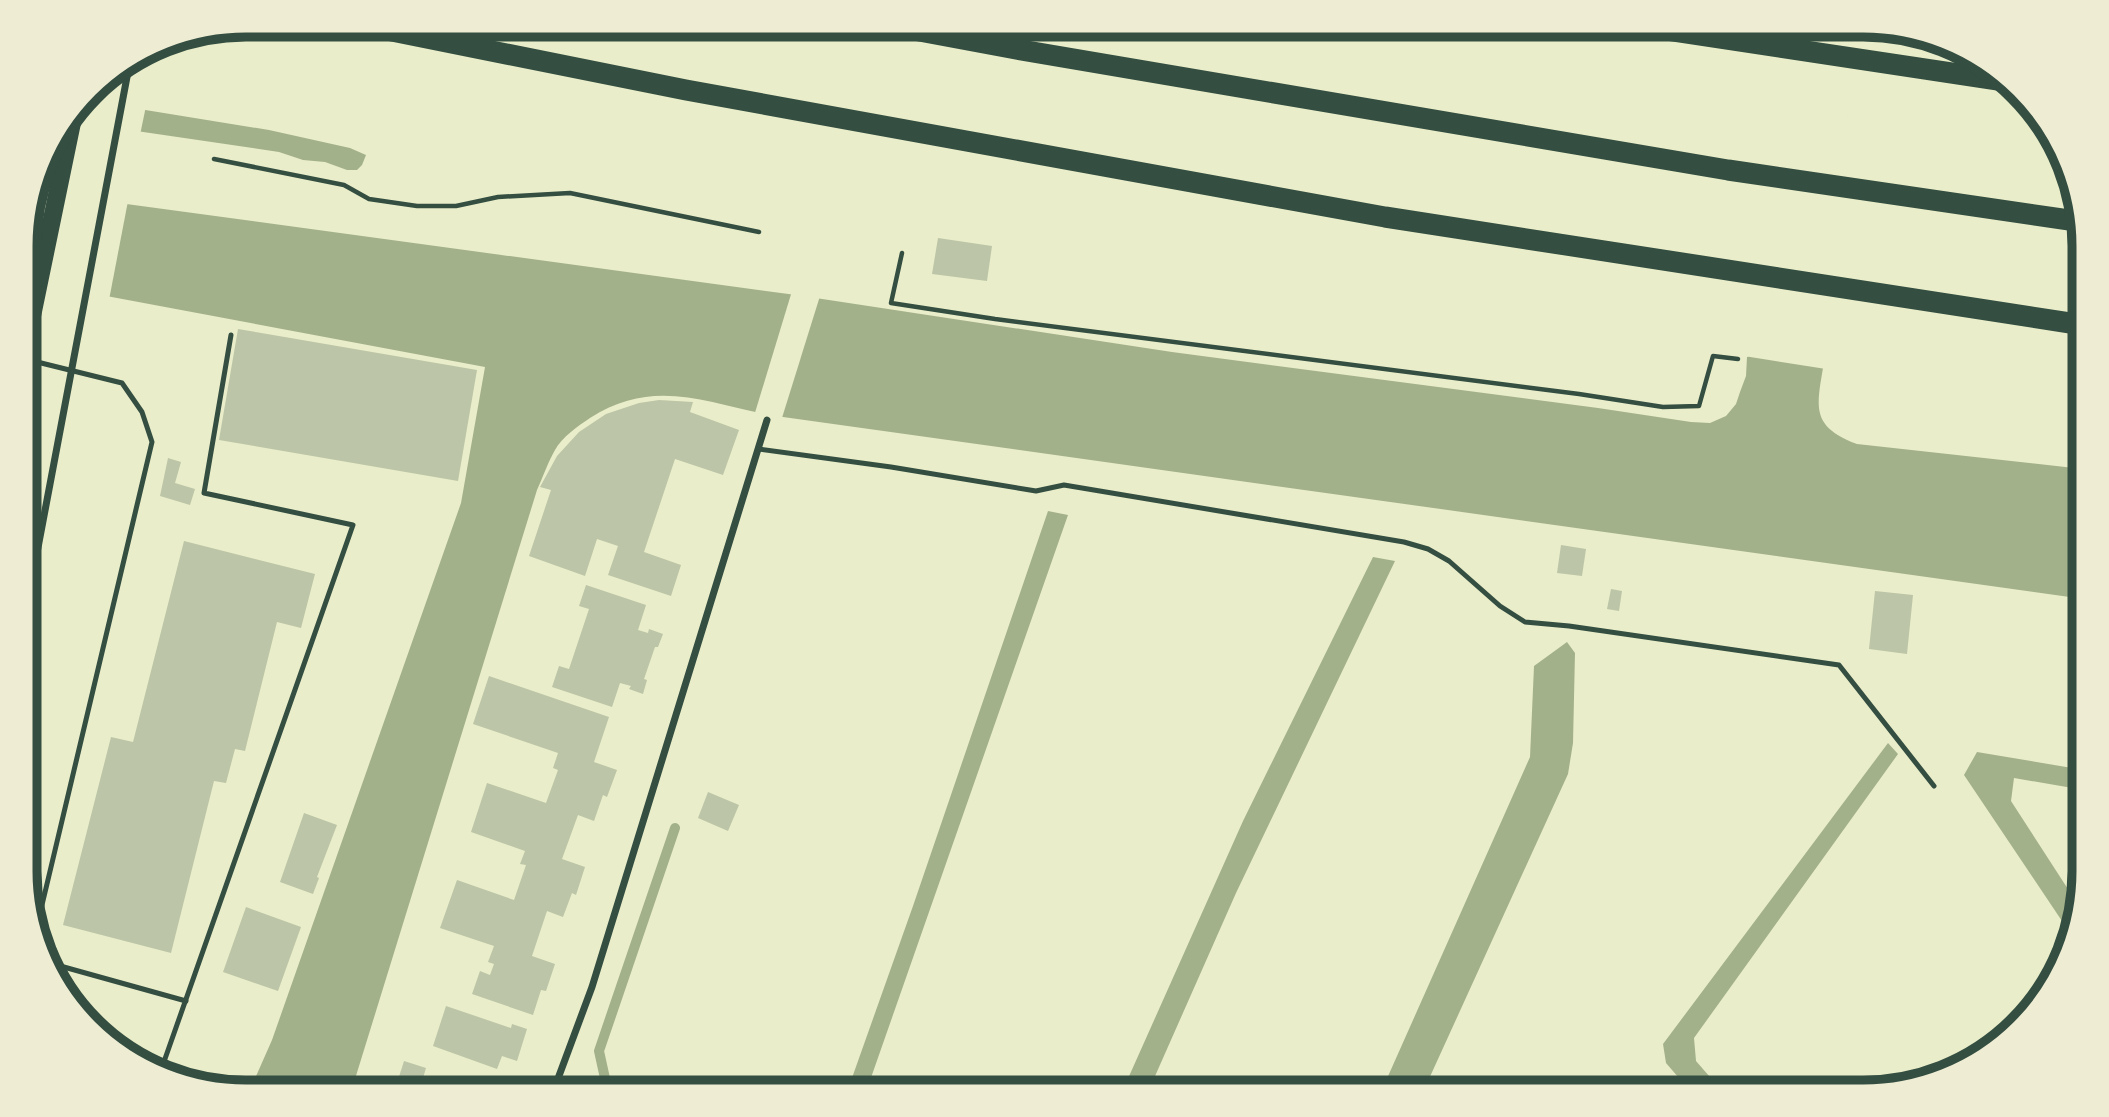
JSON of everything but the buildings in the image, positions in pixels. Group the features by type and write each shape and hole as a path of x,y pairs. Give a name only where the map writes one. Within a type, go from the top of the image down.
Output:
{"highway":[{"path":"426,37 686,90 1371,215 2072,323"},
{"path":"954,37 1728,170 2070,220"},
{"path":"1716,37 1987,78"}],"main road":[{"path":"37,292 70,134"}],"street":[{"path":"37,553 128,74"},
{"path":"557,1080 596,974 767,420"}],"lane":[{"path":"164,1063 353,525 204,492 231,335"},
{"path":"37,362 121,383 142,412 152,442 41,909"},
{"path":"759,449 1037,491 1064,485 1404,542 1427,549 1449,561 1500,606 1525,622 1839,665 1934,786"},
{"path":"60,966 186,1002"}],"path":[{"path":"214,159 344,184 369,199 417,206 456,206 498,197 570,193 759,232"},
{"path":"902,253 891,303 995,320 1663,407 1699,406 1713,356 1738,359"}],"shaded area":[{"path":"95,102 269,130 350,148 366,155 357,170 347,170 325,162 303,160 279,152 77,122"},
{"path":"119,203 796,295 1172,352 1691,422 1710,423 1726,416 1736,404 1746,376 1747,357 1757,352 1824,362 1819,391 1820,413 1831,430 1857,444 2072,468 2072,597 783,417 686,397 639,398 615,405 590,418 566,436 552,455 537,490 355,1080 254,1080 272,1040 461,503 485,367 101,295 37,241 38,227"},
{"path":"1048,511 1068,515 870,1080 851,1080"},
{"path":"1373,557 1395,561 1236,893 1153,1080 1127,1080 1243,821"},
{"path":"1567,642 1575,653 1573,743 1568,774 1428,1080 1386,1080 1530,757 1534,666"},
{"path":"1888,743 1898,754 1694,1038 1696,1061 1713,1080 1681,1080 1666,1063 1663,1044"},
{"path":"1977,752 2072,768 2072,788 2014,778 2011,801 2071,893 2065,925 1964,775"}],"pier":[{"path":"1816,37 1859,37 1811,357 1826,360 1826,369 1744,356 1756,348 1769,350"},
{"path":"98,99 146,106 140,135 76,125"},
{"path":"45,188 128,201 109,300 37,290 37,232"},
{"path":"792,291 820,296 781,421 754,416"}],"waterway":[{"path":"605,1080 599,1051 675,828"}]}
